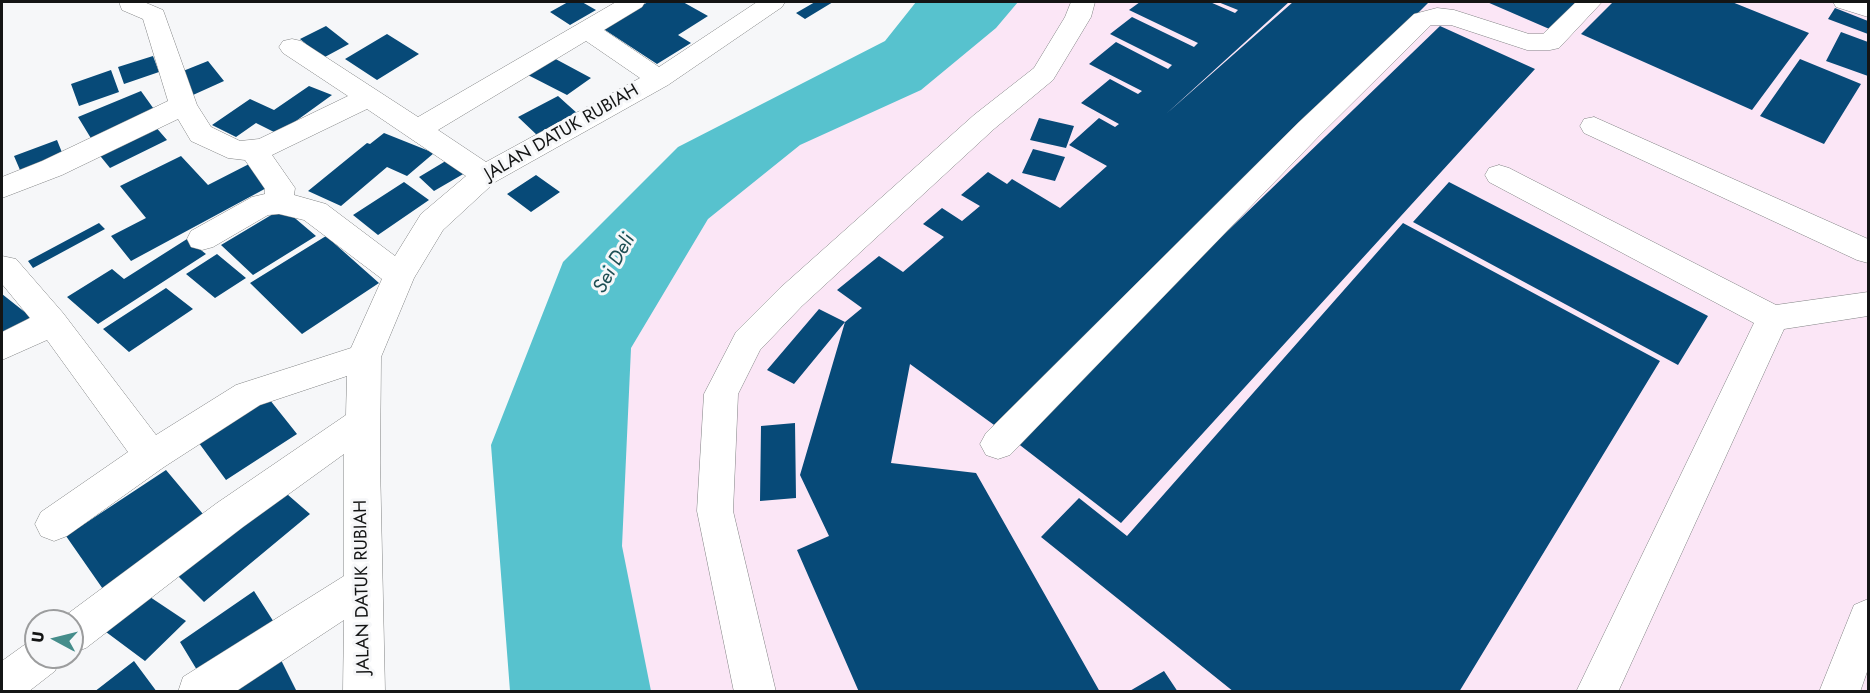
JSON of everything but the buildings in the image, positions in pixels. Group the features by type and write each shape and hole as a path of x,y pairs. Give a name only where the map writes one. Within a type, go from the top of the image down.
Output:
{"main road":[{"path":"131,2 154,15 183,105 201,134 238,151 253,150 272,144 367,98"},
{"path":"416,130 633,2"},
{"name":"JALAN DATUK RUBIAH","path":"360,688 363,585 363,357 399,275 432,222 485,175 659,78 773,2"},
{"path":"755,692 715,512 721,394 748,341 791,297 984,122 1044,74 1078,17 1083,2"},
{"path":"998,444 1309,129 1423,19 1428,16 1446,16 1527,42 1550,42 1590,2"},
{"path":"1845,2 1869,10"},
{"path":"587,30 659,78"},
{"path":"292,47 485,175"},
{"path":"2,188 52,168 183,105"},
{"path":"1594,126 1869,252"},
{"path":"253,150 280,188 279,203"},
{"path":"1499,176 1773,318 1869,304"},
{"path":"202,239 262,205 279,203 302,207 315,212 399,275"},
{"path":"5,267 52,322 151,456"},
{"path":"1596,692 1773,318"},
{"path":"2,347 52,322"},
{"path":"54,524 151,456 248,395 363,357"},
{"path":"84,625 230,515 364,421"},
{"path":"198,692 363,585"},
{"path":"1839,692 1869,618"},
{"path":"2,686 25,669"}],"shaded area":[{"path":"973,2 1830,2 1868,16 1868,691 541,692 583,262"}],"water":[{"name":"Sei Deli","path":"916,2 1018,2 996,28 921,90 800,145 708,219 631,348 622,546 651,691 510,691 491,445 563,262 678,147 885,41"}]}
